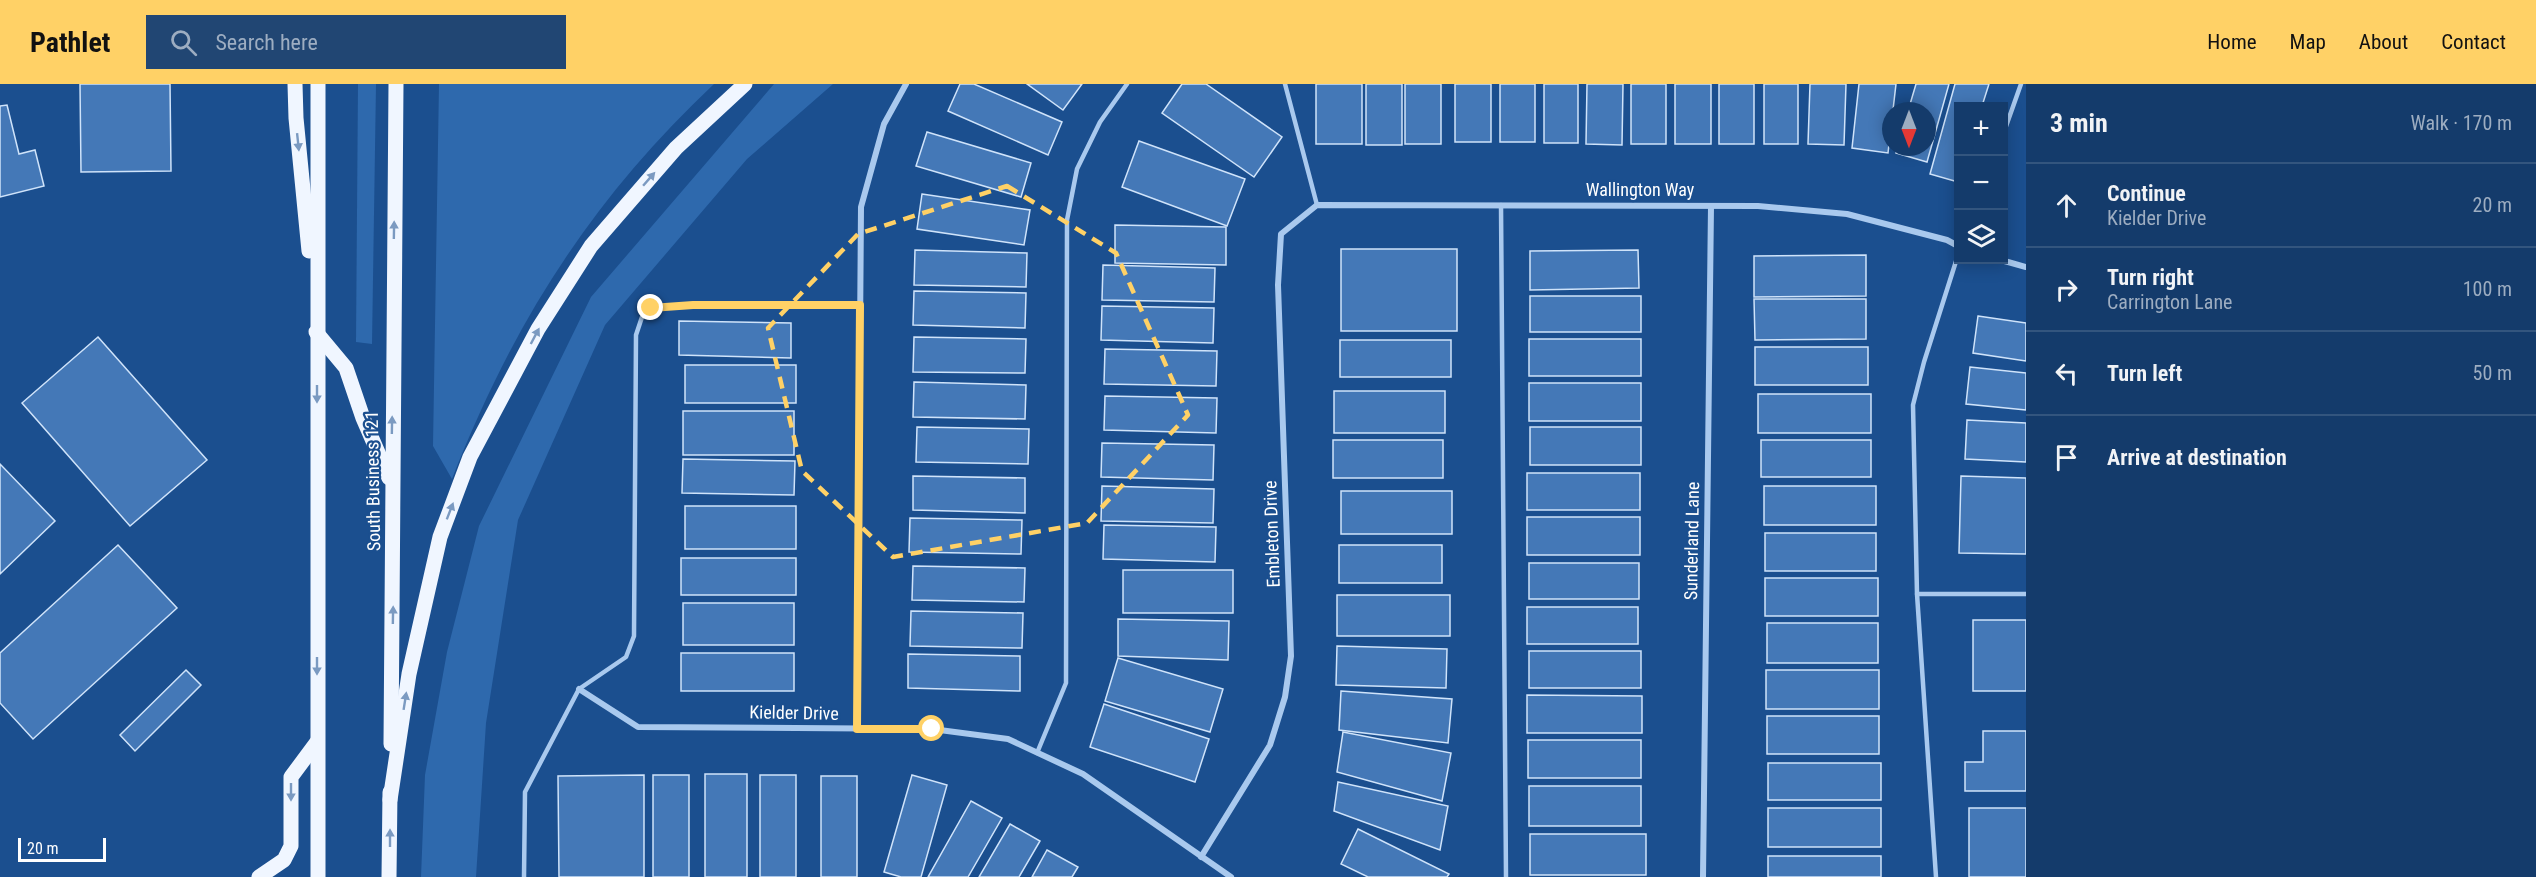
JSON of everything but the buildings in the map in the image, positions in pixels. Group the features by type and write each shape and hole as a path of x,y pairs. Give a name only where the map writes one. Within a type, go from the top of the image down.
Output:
{"main road":[{"path":"295,84 296,118 317,335 346,368 363,418 391,483"},
{"path":"318,84 318,877"},
{"name":"South Business 121","path":"389,877 394,531 391,483 396,84"},
{"path":"390,800 409,674 440,537 470,457 538,329 591,246 676,148 745,84"},
{"path":"259,877 274,869 284,860 291,846 291,777 317,742"}],"street":[{"path":"857,729 861,207 884,124 906,84"},
{"name":"Wallington Way","path":"1317,205 1758,206 1847,214 1954,244"},
{"name":"Embleton Drive","path":"1201,856 1270,745 1285,696 1291,656 1278,285 1281,234 1317,205"},
{"name":"Sunderland Lane","path":"1703,877 1711,206"},
{"path":"2008,262 2026,267"},
{"name":"Kielder Drive","path":"579,689 638,727 932,729 1008,739 1083,774 1231,877"}],"lane":[{"path":"1037,753 1066,683 1067,220 1077,169 1100,122 1127,84"},
{"path":"1285,84 1317,205"},
{"path":"2008,121 2021,84"},
{"path":"1500,205 1506,877"},
{"path":"1936,877 1917,594 1913,405 1924,362 1956,264"},
{"path":"524,877 525,792 579,689 626,657 634,636 636,334 642,317 651,308 693,305 860,305"},
{"path":"1917,594 2026,594"}],"highlighted area":[{"path":"1007,186 1116,253 1188,415 1087,523 893,557 802,471 768,328 858,234"}],"shaded area":[{"path":"358,84 376,84 372,344 356,342"},
{"path":"439,84 714,84 630,173 593,219 560,266 501,368 452,479 433,446"},
{"path":"774,84 833,84 747,159 605,325 518,520 486,723 476,877 421,877 425,775 447,652 479,526 591,297"}],"route":[{"path":"651,308 693,305 860,305 857,729 932,729"}]}
